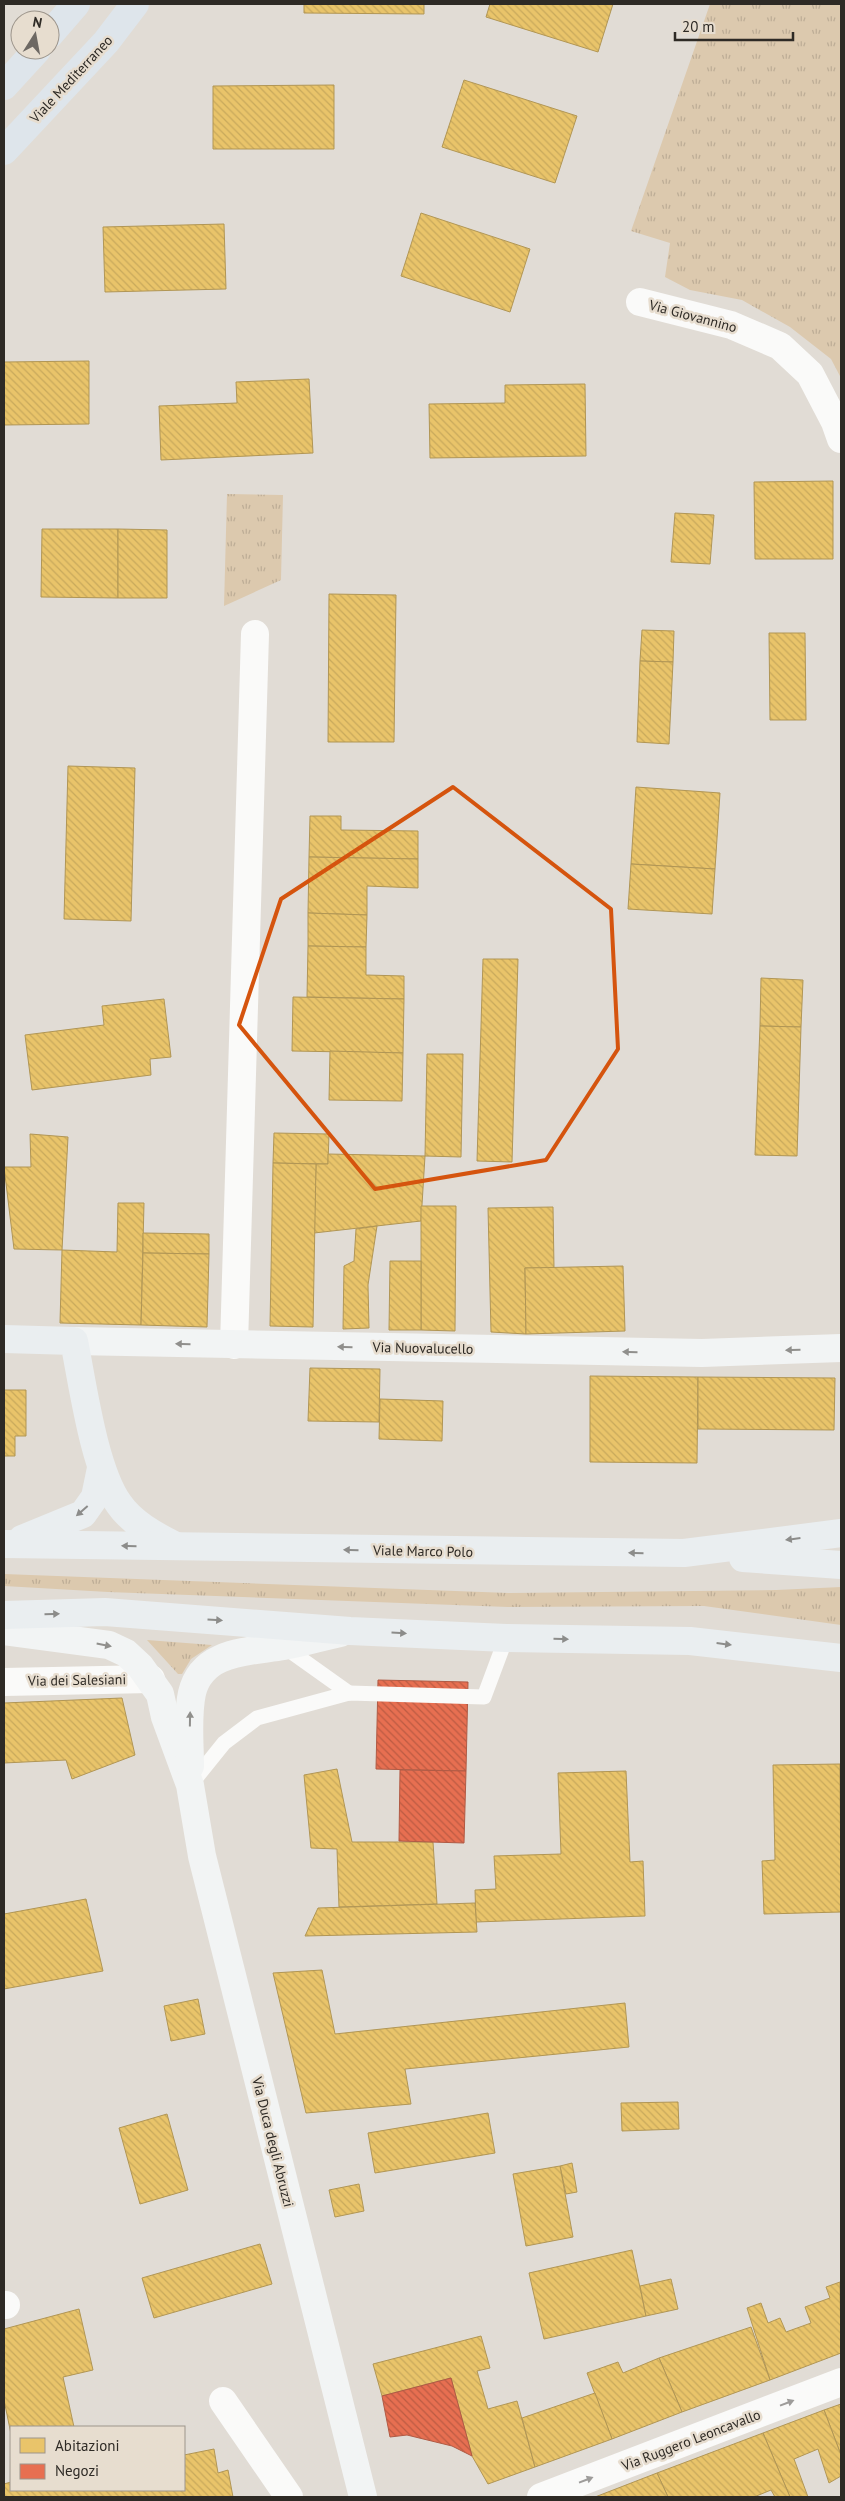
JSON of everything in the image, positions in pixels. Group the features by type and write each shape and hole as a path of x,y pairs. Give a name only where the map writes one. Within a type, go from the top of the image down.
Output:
{"highway":[{"path":"60,22 76,4"},
{"name":"Viale Mediterraneo","path":"4,151 106,42 135,4"},
{"path":"4,86 28,60"}],"main road":[{"name":"Via Nuovalucello","path":"4,1337 74,1341 234,1345 702,1353 841,1348"},
{"path":"74,1341 101,1468 119,1504 138,1524 178,1546"},
{"path":"6,1544 82,1514 95,1497 101,1468"},
{"name":"Viale Marco Polo","path":"6,1544 684,1553 841,1533"},
{"path":"684,1553 841,1565"},
{"path":"4,1615 105,1612 350,1631 506,1638 690,1640 841,1658"},
{"path":"4,1631 109,1645 126,1653 150,1679 160,1694 190,1785"},
{"path":"190,1785 190,1710 192,1693 200,1674 226,1655 283,1646 350,1631"},
{"name":"Via Duca degli Abruzzi","path":"190,1785 202,1856 364,2497"}],"street":[{"name":"Via Giovannino","path":"640,302 731,325 780,346 810,374 835,422 841,440"},
{"path":"234,1345 255,634"},
{"name":"Via dei Salesiani","path":"4,1682 150,1679"},
{"name":"Via Ruggero Leoncavallo","path":"541,2497 841,2382"},
{"path":"223,2401 288,2497"}],"lane":[{"path":"190,1785 224,1743 258,1718 349,1693 484,1697 506,1638"},
{"path":"283,1646 349,1693"}],"highlighted area":[{"path":"453,787 611,909 618,1049 546,1160 375,1189 239,1025 281,899"}],"green space":[{"path":"710,4 841,4 841,378 831,359 790,327 742,300 690,290 665,277 670,243 631,231"},
{"path":"227,494 283,495 281,580 224,606"},
{"path":"4,1574 509,1593 776,1590 841,1587 841,1625 704,1606 508,1607 108,1592 4,1586"},
{"path":"147,1640 212,1645 191,1659 182,1674 178,1674"}],"building: Abitazioni":[{"path":"304,4 424,4 424,14 304,13"},
{"path":"490,4 613,4 598,52 486,17"},
{"path":"464,80 577,116 555,183 442,147"},
{"path":"334,85 334,149 213,149 213,86"},
{"path":"421,213 530,249 510,312 401,276"},
{"path":"224,224 226,289 105,292 103,227"},
{"path":"89,361 89,424 4,425 4,362"},
{"path":"309,379 313,453 161,460 159,406 237,403 236,382"},
{"path":"585,384 586,456 430,458 429,404 505,403 505,385"},
{"path":"833,481 833,559 755,559 754,482"},
{"path":"675,513 714,515 710,564 671,562"},
{"path":"42,529 118,529 118,598 41,597"},
{"path":"118,529 167,530 167,598 118,598"},
{"path":"329,594 396,595 394,742 328,742"},
{"path":"642,630 674,631 673,662 640,661"},
{"path":"769,633 805,633 806,720 770,720"},
{"path":"640,661 673,662 669,744 637,742"},
{"path":"68,766 135,768 131,921 64,919"},
{"path":"636,787 720,793 715,869 631,864"},
{"path":"310,816 341,816 341,830 418,831 418,859 309,857"},
{"path":"309,857 418,859 418,888 367,886 367,915 308,913"},
{"path":"631,864 715,869 712,914 628,909"},
{"path":"308,913 367,915 366,947 308,946"},
{"path":"308,946 366,947 366,975 404,976 404,999 307,997"},
{"path":"483,959 518,959 512,1162 477,1161"},
{"path":"761,978 803,980 801,1027 760,1026"},
{"path":"293,997 404,999 403,1053 292,1051"},
{"path":"164,999 171,1057 150,1059 151,1075 32,1090 25,1035 104,1025 102,1006"},
{"path":"760,1026 801,1027 797,1156 755,1155"},
{"path":"330,1051 403,1053 402,1101 329,1100"},
{"path":"427,1054 463,1054 461,1157 425,1156"},
{"path":"274,1133 329,1134 328,1164 273,1163"},
{"path":"30,1134 68,1137 62,1250 14,1249 4,1167 31,1167"},
{"path":"328,1154 425,1156 421,1221 314,1233 316,1164 328,1164"},
{"path":"273,1163 316,1164 313,1327 270,1326"},
{"path":"118,1203 144,1203 141,1325 60,1323 62,1250 117,1252"},
{"path":"421,1206 456,1206 455,1331 421,1330"},
{"path":"553,1207 554,1268 525,1268 526,1334 491,1332 488,1208"},
{"path":"377,1226 368,1285 369,1328 343,1329 344,1266 354,1261 356,1229"},
{"path":"143,1233 209,1234 209,1254 143,1253"},
{"path":"143,1253 209,1254 207,1327 141,1325"},
{"path":"390,1261 421,1261 421,1330 389,1330"},
{"path":"623,1266 625,1331 526,1334 525,1268"},
{"path":"310,1368 380,1369 379,1422 308,1421"},
{"path":"590,1376 698,1377 697,1463 590,1462"},
{"path":"698,1377 835,1378 834,1430 698,1429"},
{"path":"4,1390 26,1390 26,1436 15,1436 15,1456 4,1456"},
{"path":"380,1399 443,1401 442,1441 379,1439"},
{"path":"122,1698 135,1755 72,1779 66,1760 4,1763 4,1703"},
{"path":"840,1764 841,1912 764,1914 762,1861 775,1860 773,1765"},
{"path":"337,1769 352,1842 433,1842 437,1904 339,1907 337,1849 311,1848 304,1775"},
{"path":"626,1771 630,1862 643,1861 645,1916 476,1922 475,1890 496,1889 494,1856 561,1854 558,1773"},
{"path":"86,1899 103,1971 4,1989 4,1914"},
{"path":"475,1903 477,1932 305,1936 318,1908"},
{"path":"322,1970 335,2034 625,2003 629,2047 405,2069 411,2104 306,2113 273,1973"},
{"path":"198,1999 205,2034 171,2041 164,2006"},
{"path":"678,2102 679,2129 622,2131 621,2103"},
{"path":"488,2113 495,2153 375,2173 368,2133"},
{"path":"167,2114 188,2190 140,2204 119,2128"},
{"path":"572,2163 577,2192 566,2194 560,2166"},
{"path":"560,2166 573,2237 526,2246 513,2174"},
{"path":"359,2184 364,2211 335,2217 329,2190"},
{"path":"260,2244 272,2284 154,2318 142,2278"},
{"path":"632,2250 646,2316 544,2339 529,2273"},
{"path":"671,2279 678,2309 646,2316 640,2286"},
{"path":"840,2282 841,2353 770,2380 747,2308 761,2303 768,2323 780,2318 786,2332 811,2323 805,2307 830,2298 826,2287"},
{"path":"79,2309 93,2370 63,2377 74,2426 10,2426 10,2429 4,2400 4,2329"},
{"path":"751,2327 770,2380 682,2412 659,2358"},
{"path":"481,2336 490,2368 477,2371 488,2409 517,2401 535,2467 488,2484 472,2456 451,2378 382,2396 373,2364"},
{"path":"659,2358 682,2412 612,2439 587,2373 618,2362 623,2373"},
{"path":"595,2393 612,2439 535,2467 522,2418"},
{"path":"841,2404 841,2455 824,2410"},
{"path":"824,2410 841,2455 841,2476 829,2483 818,2449 794,2459 808,2497 790,2497 763,2433"},
{"path":"763,2433 790,2497 775,2497 771,2490 754,2497 668,2497 657,2473"},
{"path":"214,2449 218,2473 228,2470 233,2497 4,2497 4,2484 10,2482 10,2491 185,2491 185,2455"},
{"path":"657,2473 668,2497 595,2497"}],"building: Negozi":[{"path":"378,1680 468,1682 466,1771 376,1769"},
{"path":"400,1770 466,1771 464,1843 399,1841"},
{"path":"451,2378 472,2456 452,2446 407,2435 390,2437 382,2396"}]}
